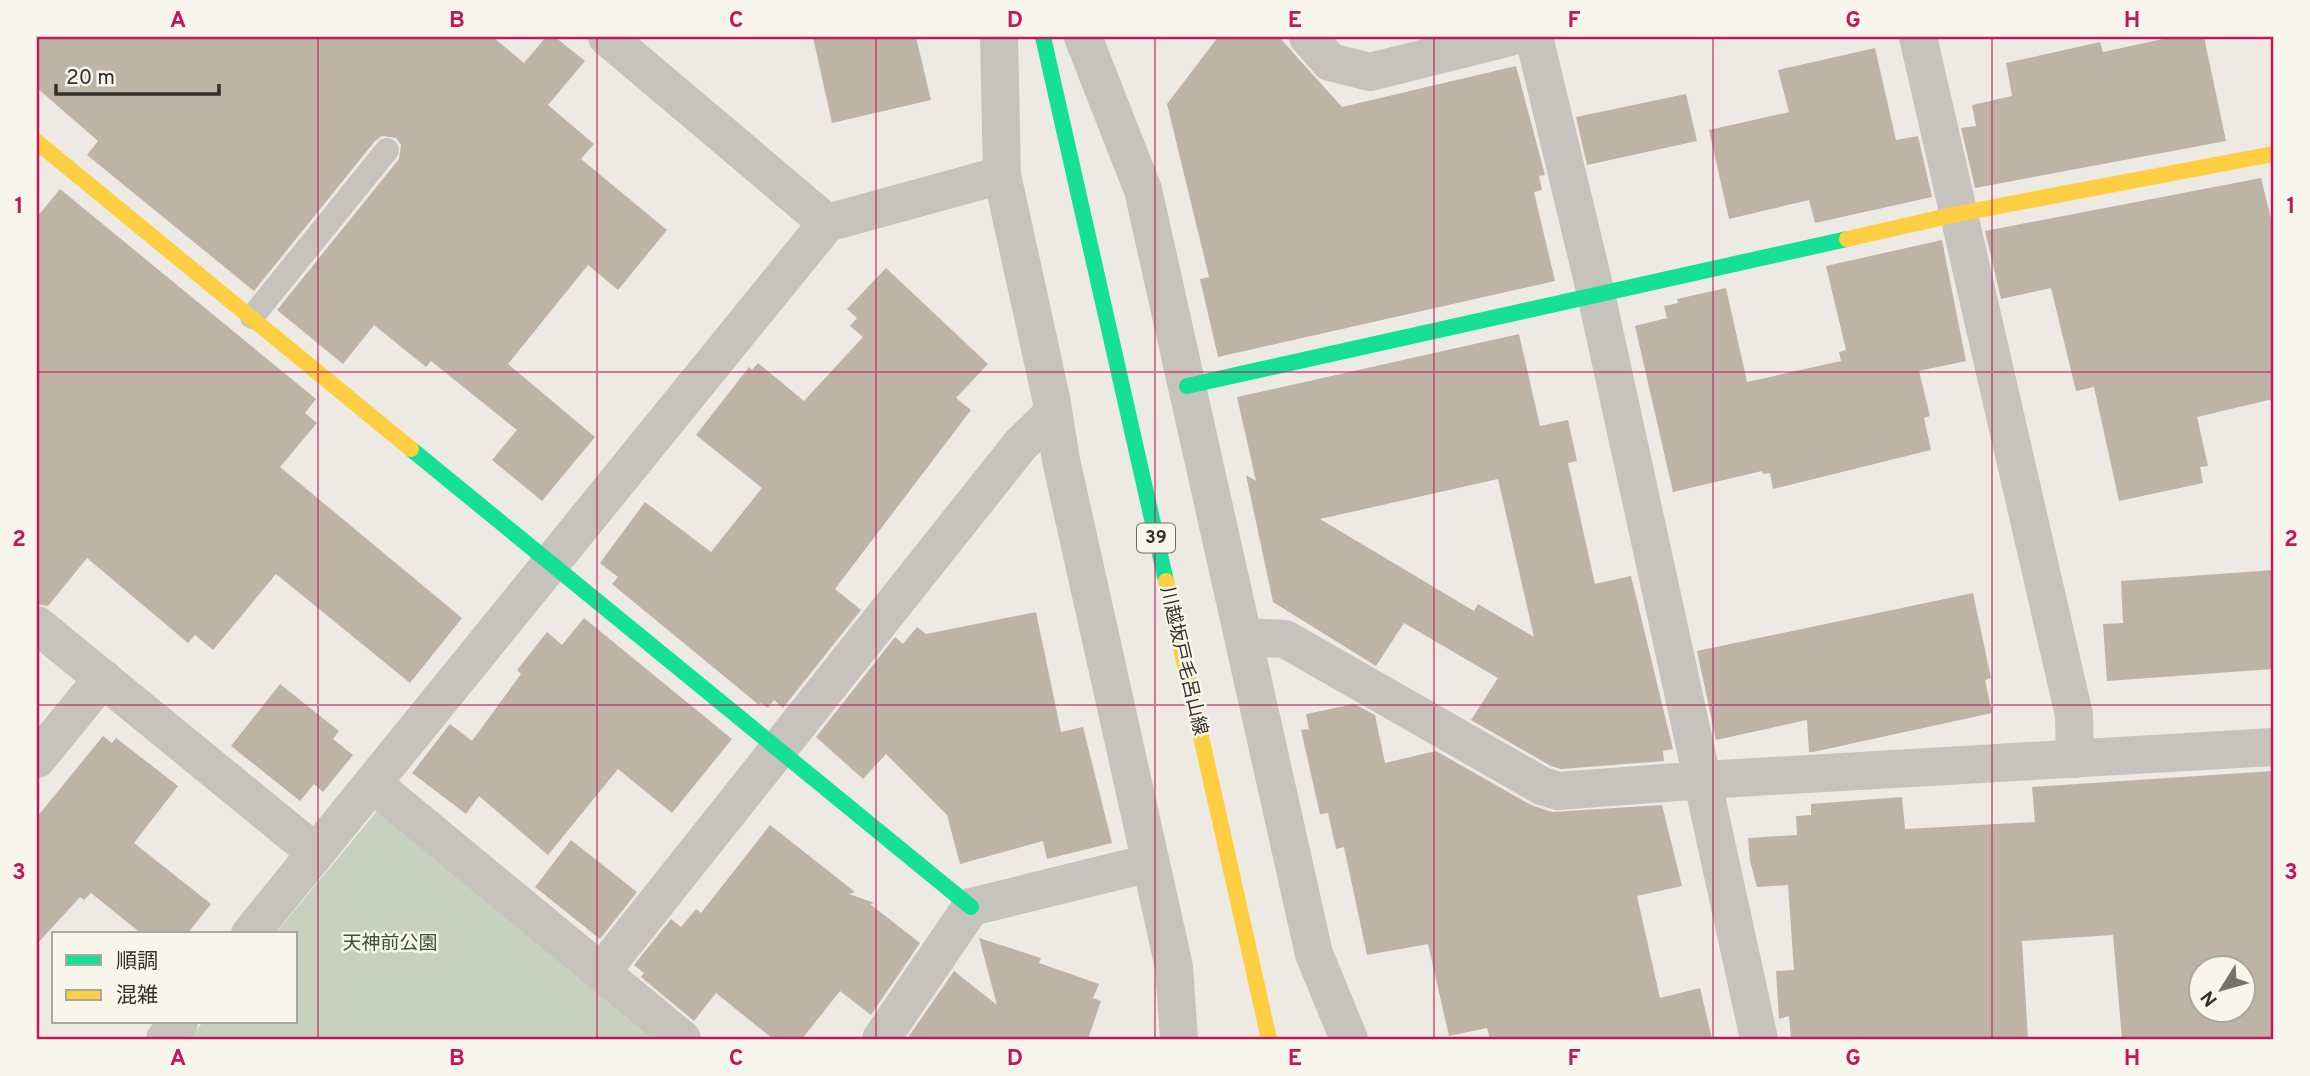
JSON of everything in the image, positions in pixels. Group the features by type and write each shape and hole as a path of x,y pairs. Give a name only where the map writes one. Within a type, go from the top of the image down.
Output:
{"street":[{"path":"607,37 827,223"},
{"path":"999,37 1002,175 1054,413 1060,460 1174,967 1179,1039"},
{"name":"川越坂戸毛呂山線","path":"1043,37 1269,1039"},
{"path":"1083,37 1143,190 1314,954 1349,1039"},
{"path":"1308,37 1330,62 1370,72 1510,37"},
{"path":"1534,37 1596,295 1759,1039"},
{"path":"1918,37 2074,715 2075,759"},
{"path":"37,142 971,907"},
{"path":"1187,386 1957,214 2273,154"},
{"path":"252,932 827,223 1002,175"},
{"path":"602,971 1021,444 1054,413"},
{"path":"37,625 316,853"},
{"path":"1243,637 1285,639 1542,786 1558,791 2273,747"},
{"path":"37,759 103,678"},
{"path":"373,784 682,1039"},
{"path":"881,1039 971,907 1150,863"},
{"path":"165,1039 177,1024"}],"lane":[{"path":"252,317 387,150"}],"green space":[{"name":"天神前公園","path":"377,811 652,1039 188,1039 201,1024 298,1024 298,932 277,932"}],"building":[{"path":"37,37 493,37 524,63 546,37 555,37 585,61 548,105 594,144 581,159 667,230 618,290 588,265 508,364 595,437 542,501 492,460 517,430 431,361 426,367 374,325 343,364 277,310 399,159 401,145 396,138 382,136 375,141 254,291 87,155 98,141 37,88"},
{"path":"813,37 916,37 931,100 832,123"},
{"path":"1218,37 1279,37 1342,107 1516,66 1545,175 1539,176 1542,190 1534,192 1555,281 1218,357 1200,279 1209,277 1167,104"},
{"path":"2172,37 2204,37 2226,141 1975,188 1961,128 1976,126 1972,105 2012,96 2006,63 2100,42 2103,52"},
{"path":"1875,48 1896,140 1918,136 1932,197 1815,223 1809,200 1729,219 1709,130 1789,112 1778,70"},
{"path":"1686,94 1697,141 1587,165 1576,117"},
{"path":"2261,178 2273,227 2273,399 2197,417 2208,466 2200,467 2203,483 2119,501 2094,387 2076,391 2051,288 2001,299 1985,231"},
{"path":"60,189 316,399 305,413 317,423 280,467 462,618 410,683 276,574 213,650 195,635 188,643 87,558 48,606 37,604 37,217"},
{"path":"1942,240 1966,361 1919,371 1930,416 1924,418 1931,450 1773,489 1770,473 1763,474 1762,471 1673,492 1635,326 1667,318 1664,306 1678,303 1677,299 1726,288 1747,382 1841,361 1839,352 1846,350 1826,266"},
{"path":"886,268 988,364 956,398 971,410 835,589 861,610 783,708 774,700 768,708 761,703 759,705 612,584 618,577 600,563 645,502 711,552 762,488 696,435 749,367 752,370 758,363 804,401 863,337 850,326 857,318 847,309"},
{"path":"1519,334 1540,426 1568,420 1577,461 1568,463 1595,584 1631,576 1673,749 1663,751 1664,761 1561,769 1551,766 1471,720 1498,678 1404,623 1376,666 1273,602 1246,475 1256,481 1237,397","holes":["1498,479 1534,637 1478,604 1474,611 1320,519"]},
{"path":"2273,570 2273,669 2107,681 2103,624 2123,623 2121,581"},
{"path":"1973,593 1991,678 1985,680 1992,713 1813,752 1809,752 1807,720 1716,740 1697,651"},
{"path":"1036,612 1061,732 1083,727 1112,843 1047,859 1043,841 960,864 947,815 886,754 863,779 816,737 895,637 903,644 917,627 926,634"},
{"path":"584,618 732,739 672,813 618,769 548,855 479,796 466,814 412,773 450,724 472,741 521,674 517,670 547,632 562,645"},
{"path":"280,684 339,731 333,739 353,755 323,792 314,784 300,801 231,746"},
{"path":"1354,704 1375,715 1385,763 1436,751 1531,805 1552,812 1662,805 1682,886 1637,896 1660,998 1700,988 1712,1039 1490,1039 1487,1028 1449,1036 1428,944 1367,955 1344,847 1336,849 1328,813 1320,814 1301,730 1309,729 1306,714"},
{"path":"103,736 112,743 116,738 178,786 134,843 211,904 189,932 140,932 91,893 84,900 80,897 37,944 37,817"},
{"path":"2273,771 2273,1039 2122,1039 2113,935 2022,941 2028,1039 1791,1039 1789,1016 1779,1019 1776,971 1794,970 1788,885 1757,887 1750,861 1748,838 1797,835 1796,816 1811,815 1811,804 1902,797 1905,829 2035,822 2032,787"},
{"path":"770,825 855,892 849,894 875,903 870,904 920,943 871,1015 840,991 802,1039 773,1039 716,993 694,1021 641,977 644,973 634,965 671,919 681,927 696,909 701,913"},
{"path":"571,840 637,892 600,939 535,887"},
{"path":"979,938 1041,958 1039,963 1099,984 1093,998 1101,1001 1088,1039 907,1039 954,971 997,1005"}],"traffic: fast":[{"path":"1043,37 1166,581"},
{"path":"1187,386 1847,239"},
{"path":"411,449 971,907"}],"traffic: slow":[{"path":"37,142 411,449"},
{"path":"1847,239 1957,214 2273,154"},
{"path":"1166,581 1269,1039"}]}
